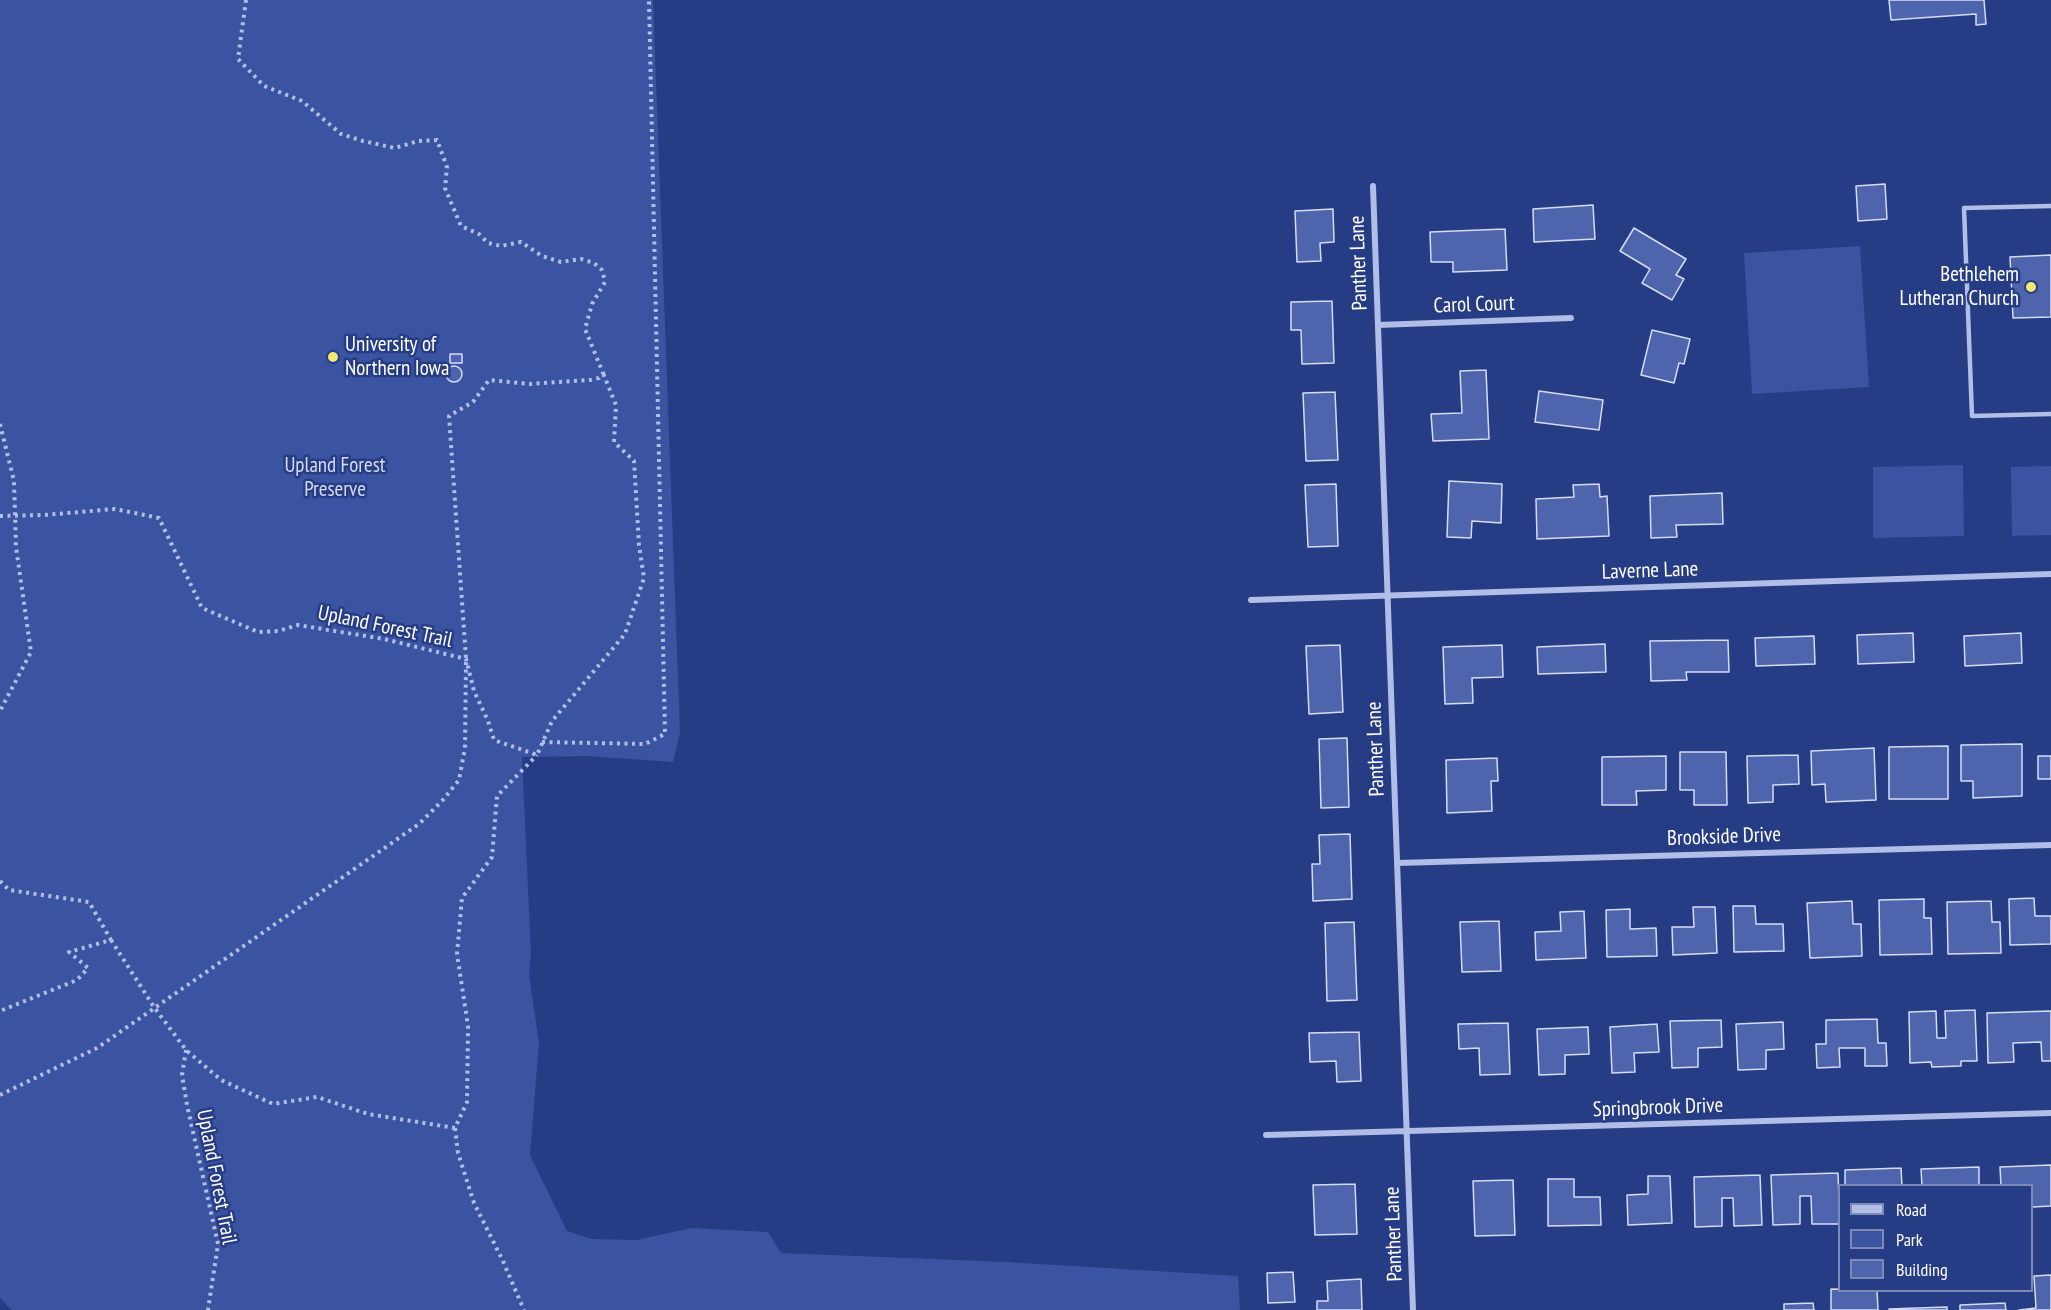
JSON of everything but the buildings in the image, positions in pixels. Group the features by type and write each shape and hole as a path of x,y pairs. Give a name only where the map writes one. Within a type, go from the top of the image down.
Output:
{"street":[{"name":"Panther Lane","path":"1373,186 1413,1310"},
{"name":"Carol Court","path":"1377,325 1571,318"},
{"name":"Laverne Lane","path":"1251,600 2051,574"},
{"name":"Brookside Drive","path":"1397,862 2051,845"},
{"name":"Springbrook Drive","path":"1266,1135 2051,1113"}],"lane":[{"path":"2051,206 1964,208 1972,416 2051,414"}],"path":[{"path":"246,0 238,59 264,86 302,101 341,134 363,141 395,148 418,141 437,140 447,167 445,188 461,226 479,234 488,243 501,246 521,242 542,256 561,262 581,259 594,263 602,270 605,282 592,304 585,329 616,405 614,442 634,460 639,545 644,578 625,634 552,721 537,756 497,796 492,856 462,898 457,954 468,1026 467,1102 455,1128 458,1153 474,1203 524,1310"},
{"path":"542,742 645,744 665,734 649,0"},
{"path":"0,1095 97,1048 419,824 442,801 459,780 465,748 466,659 449,416 473,402 489,380 530,384 590,380 599,378 603,373"},
{"path":"0,424 14,481 16,547 31,652 0,711"},
{"name":"Upland Forest Trail","path":"0,516 116,509 159,518 202,608 258,632 278,631 298,624 384,639 466,659 474,691 494,740 537,756"},
{"name":"Upland Forest Trail","path":"0,881 9,890 89,902 154,1007 186,1050 221,1080 273,1104 317,1097 368,1114 455,1128"},
{"path":"0,1011 77,980 88,968 69,952 111,940"},
{"name":"Upland Forest Trail","path":"186,1050 182,1075 186,1105 218,1244 208,1310"}],"green space":[{"name":"Upland Forest Preserve","path":"0,0 653,0 680,732 673,762 587,756 522,757 531,953 529,975 539,1043 530,1155 567,1231 591,1239 636,1240 692,1228 768,1232 781,1253 1007,1262 1238,1276 1240,1310 12,1310 0,1298"},
{"path":"1860,246 1869,387 1752,394 1744,253"},
{"path":"1963,465 1964,536 1873,538 1873,467"},
{"path":"2051,466 2051,535 2012,536 2011,467"}],"place":[{"name":"Bethlehem Lutheran Church","path":"2031,287"},
{"name":"University of Northern Iowa","path":"333,357"}]}
